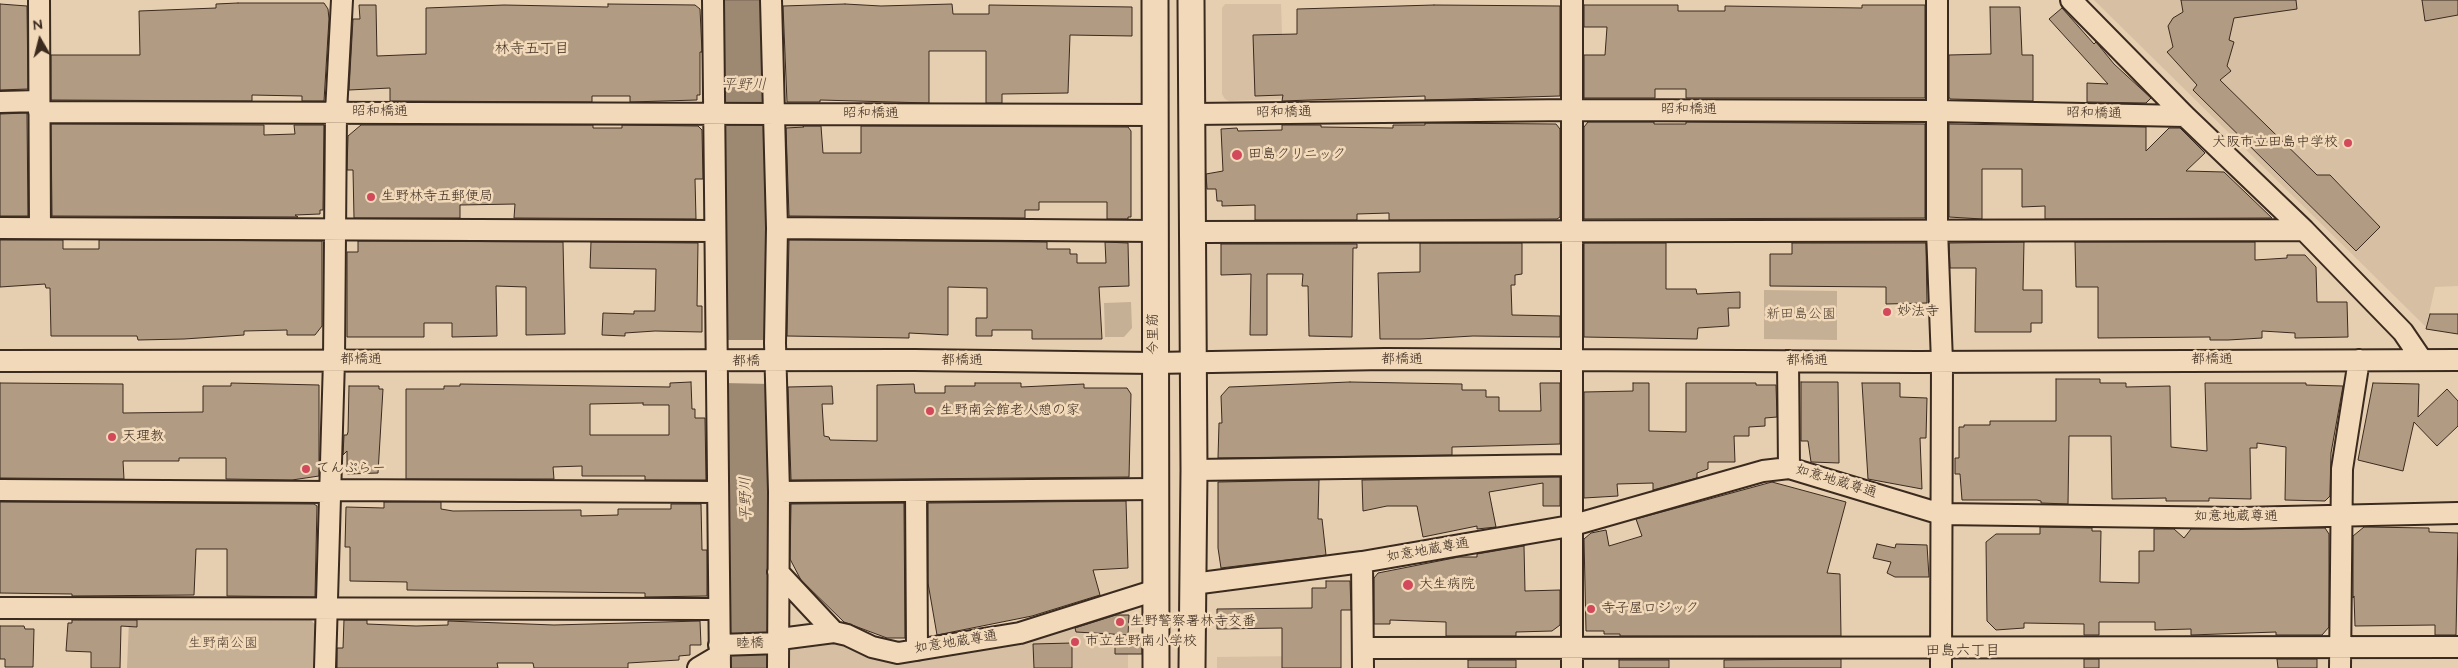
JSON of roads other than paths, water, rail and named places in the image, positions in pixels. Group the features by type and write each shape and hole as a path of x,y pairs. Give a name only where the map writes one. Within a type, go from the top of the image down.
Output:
{"main road":[{"name":"今里筋","path":"1155,0 1154,363 1156,668"},
{"path":"1191,0 1194,470 1192,668"}],"street":[{"path":"39,0 40,228"},
{"path":"325,668 334,360 336,112 342,0"},
{"path":"698,668 721,653 717,492 719,361 715,231 717,114 713,0"},
{"path":"771,0 770,114 777,228 773,361 779,492 778,668"},
{"path":"1572,0 1570,526 1572,658"},
{"path":"1937,0 1937,230 1942,362 1941,668"},
{"path":"2071,0 2185,116 2304,230 2403,332 2458,376"},
{"name":"昭和橋通","path":"0,102 39,107 336,112 1156,115"},
{"name":"昭和橋通","path":"1192,114 1573,110 1936,111 2185,116"},
{"path":"0,228 715,231"},
{"path":"777,228 1155,232"},
{"path":"1192,232 2304,230"},
{"name":"都橋通","path":"773,361 1154,363 1572,360 1942,362 2440,360"},
{"path":"2340,668 2342,469 2360,360"},
{"name":"都橋通","path":"0,361 719,361"},
{"name":"都橋","path":"719,361 773,361"},
{"path":"1788,361 1789,468"},
{"path":"1194,470 1571,465"},
{"name":"如意地蔵尊通","path":"1193,584 1362,562 1570,526 1763,471 1789,468 1941,514 2241,518 2458,513"},
{"path":"0,490 717,492"},
{"path":"779,492 1156,490"},
{"path":"916,491 917,650"},
{"path":"1362,562 1363,668"},
{"name":"如意地蔵尊通","path":"778,572 834,632 898,653 1020,632 1156,590"},
{"path":"0,608 719,609"},
{"name":"睦橋","path":"721,653 834,632"},
{"path":"1363,648 1572,658 1941,646 2458,647"}],"water":[{"name":"平野川","path":"721,0 765,0 772,668 728,668"}],"place":[{"name":"大阪市立田島中学校","path":"2348,143"},
{"name":"田島クリニック","path":"1237,155"},
{"name":"生野林寺五郵便局","path":"371,197"},
{"name":"妙法寺","path":"1887,312"},
{"name":"生野南会館老人憩の家","path":"930,411"},
{"name":"天理教","path":"112,437"},
{"name":"てんぷらー","path":"306,469"},
{"name":"大生病院","path":"1408,585"},
{"name":"寺子屋ロジック","path":"1591,609"},
{"name":"生野警察署林寺交番","path":"1120,622"},
{"name":"市立生野南小学校","path":"1075,642"}],"district":[{"name":"林寺五丁目","path":"532,50"},
{"name":"田島六丁目","path":"1963,652"}],"park label":[{"name":"新田島公園","path":"1801,315"},
{"name":"生野南公園","path":"223,644"}]}
